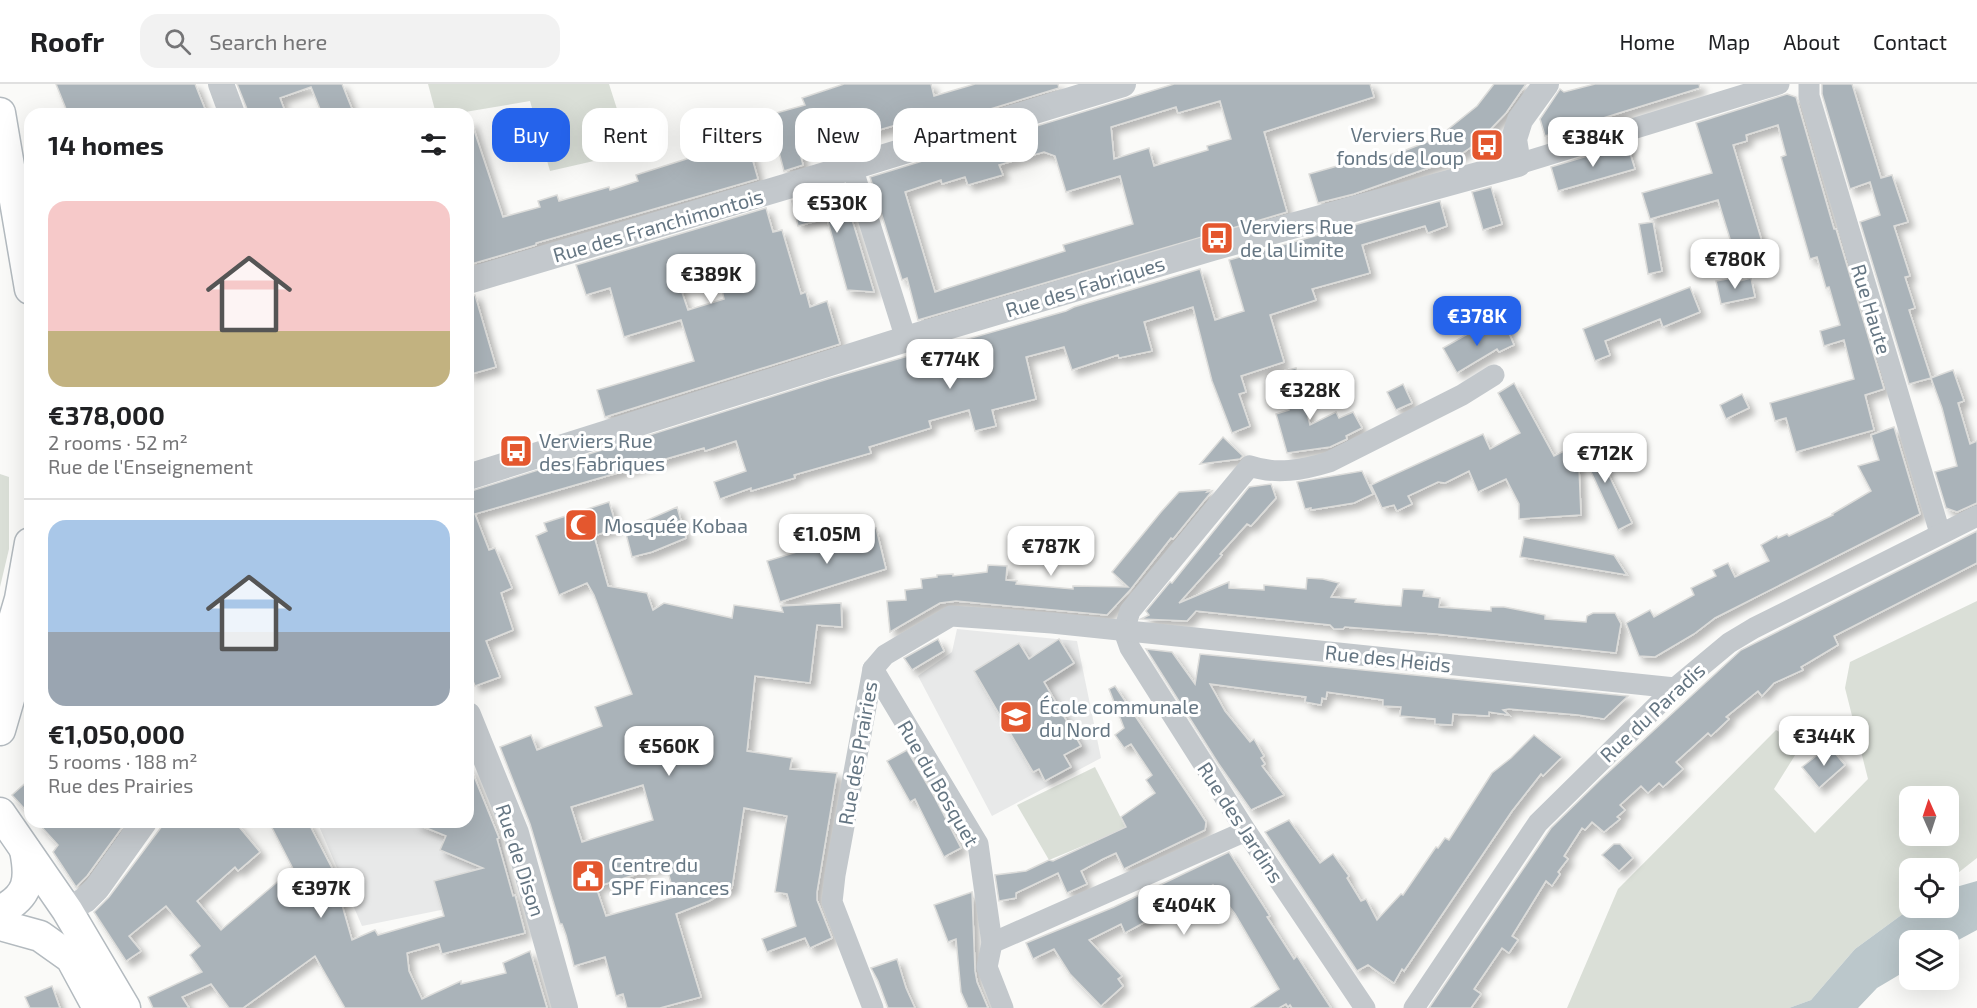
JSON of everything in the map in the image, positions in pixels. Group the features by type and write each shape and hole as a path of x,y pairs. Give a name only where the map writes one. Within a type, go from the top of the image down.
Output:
{"main road":[{"path":"0,113 24,254"},
{"path":"0,667 20,599 24,577"},
{"path":"0,730 24,647"},
{"path":"0,813 67,910 125,1008"},
{"path":"0,911 16,899 29,880 26,850"},
{"path":"0,926 39,936 71,958 98,1008"}],"street":[{"path":"221,84 230,108"},
{"name":"Rue des Franchimontois","path":"474,279 1123,84"},
{"path":"1546,85 1520,120 1514,140 1518,164 1779,84"},
{"name":"Rue Haute","path":"1809,84 1809,96 1940,533"},
{"name":"Rue des Fabriques","path":"474,475 906,339 1212,248 1518,164"},
{"path":"852,167 906,339"},
{"path":"1124,631 1130,611 1250,466 1266,471 1305,469 1329,462 1462,395 1494,375"},
{"name":"Rue du Paradis","path":"1413,1008 1538,822 1675,688 1729,643 1754,628 1977,516"},
{"name":"Rue des Prairies","path":"873,1008 832,902 873,669 885,655 951,616 1101,629"},
{"name":"Rue des Heids","path":"1101,629 1675,688"},
{"name":"Rue des Jardins","path":"1124,631 1130,648 1246,831 1365,1008"},
{"name":"Rue du Bosquet","path":"873,669 978,844 992,943 987,967 1003,1008"},
{"name":"Rue de Dison","path":"474,730 516,833 565,1008"},
{"path":"67,910 85,900 97,888 140,828"},
{"path":"992,943 1246,831"}],"shaded area":[{"path":"428,84 609,84 617,108 582,108 582,162 589,162 550,171 547,162 570,162 570,108 532,108 530,101 474,110 474,108 434,108"},
{"path":"0,474 9,477 9,549 0,587"},
{"path":"1977,601 1977,858 1959,872 1959,858 1899,858 1899,917 1855,949 1811,1000 1789,1008 1567,1008 1618,889 1776,730 1802,744 1774,789 1815,833 1868,779 1845,688 1850,662"},
{"name":"École communale du Nord","path":"957,629 1077,641 1101,758 992,816 918,676 952,652"},
{"path":"1095,767 1126,828 1049,860 1017,805"},
{"path":"474,778 500,838 515,895 362,926 320,828 474,828"},
{"path":"1977,881 1977,930 1959,940 1959,930 1899,930 1899,975 1877,988 1858,1008 1789,1008 1811,1000 1855,949 1899,917 1959,918 1959,886"}],"building":[{"path":"56,84 195,84 205,108 66,108"},
{"path":"237,84 342,84 352,108 320,108 311,87 280,98 284,108 247,108"},
{"path":"844,84 931,84 934,96 975,84 1058,84 1059,88 993,108 893,108 893,126 881,129 881,108 795,108 795,162 802,162 803,165 784,171 782,162 783,111 805,105 802,98"},
{"path":"1174,84 1370,84 1374,97 1264,132 1287,212 918,320 907,278 902,280 870,177 919,162 1009,162 999,165 1003,175 968,185 965,177 942,184 941,180 905,192 935,292 1065,251 1063,245 1133,224 1120,176 1066,192 1055,156 1044,152 1038,154 1038,126","holes":["1220,101 1231,139 1207,146 1208,150 1154,166 1149,148 1114,159 1111,127 1176,107 1178,113"]},
{"path":"1494,84 1526,84 1506,113 1477,143 1454,159 1354,194 1318,203 1309,174 1348,163 1350,167 1437,138 1477,106"},
{"path":"1595,84 1699,84 1700,88 1545,136 1540,119 1560,89 1564,92"},
{"path":"1822,84 1852,84 1881,178 1892,175 1908,222 1894,226 1910,276 1905,277 1915,308 1909,310 1931,378 1909,384 1860,222 1880,215 1870,182 1850,189 1822,94"},
{"path":"1787,94 1796,97 1884,389 1865,395 1874,430 1796,452 1786,418 1775,421 1770,403 1854,379 1844,340 1824,346 1820,331 1840,325 1817,257 1810,259 1781,157 1786,155 1778,125 1746,135 1747,141 1733,145 1763,245 1734,252 1718,200 1650,219 1642,193 1712,173 1696,123"},
{"path":"474,130 503,217 540,207 538,201 557,195 559,201 609,187 610,190 638,181 636,175 680,161 753,162 758,179 536,243 536,245 474,263"},
{"path":"1627,144 1635,169 1558,191 1551,167"},
{"path":"836,187 837,193 842,193 854,226 874,292 847,290 827,218 798,226 792,201"},
{"path":"1491,187 1502,224 1483,230 1472,192"},
{"path":"1440,201 1447,226 1428,233 1425,226 1362,245 1370,273 1312,289 1316,300 1270,315 1284,362 1241,376 1246,392 1239,394 1250,426 1232,433 1212,381 1193,307 1144,322 1152,351 1119,358 1118,355 1072,370 1064,347 1026,357 1036,399 992,410 996,426 975,431 969,410 929,421 931,428 869,447 871,453 720,499 714,482 746,471 736,441 705,451 704,448 475,514 489,550 495,548 512,588 501,593 513,630 486,641 500,677 475,686 474,490 831,378 1066,311 1200,269 1215,320 1244,311 1229,260"},
{"path":"766,208 773,232 782,230 801,294 806,292 810,307 827,301 840,344 605,417 597,390 694,361 681,320 624,337 610,288 586,295 576,265","holes":["712,255 716,262 724,299 688,310 673,266"]},
{"path":"1653,222 1662,271 1648,274 1639,224"},
{"path":"1738,277 1739,281 1751,278 1755,297 1721,304 1716,281"},
{"path":"1690,287 1700,312 1663,327 1660,319 1605,341 1610,355 1595,361 1583,329"},
{"path":"474,295 496,367 474,373"},
{"path":"1505,324 1514,345 1499,352 1497,349 1457,373 1443,348 1478,328 1482,335"},
{"path":"1296,368 1310,425 1336,412 1339,418 1353,412 1362,428 1346,436 1347,439 1330,447 1287,453 1276,414 1289,410 1279,372"},
{"path":"1953,370 1964,401 1958,403 1970,444 1977,441 1977,503 1957,512 1946,508 1935,472 1957,466 1942,408 1931,378"},
{"path":"1514,383 1554,456 1578,444 1581,515 1519,519 1519,504 1506,479 1478,492 1469,471 1445,483 1438,482 1408,496 1412,504 1397,511 1394,505 1382,508 1371,485 1483,434 1490,449 1520,433 1498,393"},
{"path":"1403,384 1412,403 1396,410 1387,392"},
{"path":"1742,394 1749,408 1726,419 1720,405"},
{"path":"1894,427 1920,514 1715,618 1694,634 1655,657 1639,656 1626,623 1650,610 1654,617 1694,595 1691,588 1716,576 1713,570 1728,563 1735,577 1769,561 1761,545 1777,536 1778,538 1787,534 1789,536 1833,515 1871,491 1858,466 1879,460 1871,435"},
{"path":"1223,437 1243,456 1240,459 1200,464"},
{"path":"1591,438 1632,523 1618,530 1578,444"},
{"path":"1362,471 1373,494 1354,503 1305,509 1297,482"},
{"path":"1271,484 1276,498 1251,526 1247,524 1179,603 1229,582 1229,588 1264,590 1264,585 1306,589 1307,578 1323,579 1339,583 1331,597 1356,599 1355,602 1401,606 1403,589 1424,590 1423,596 1440,598 1439,607 1491,611 1491,607 1504,607 1545,615 1545,619 1586,622 1587,616 1593,613 1615,613 1621,624 1616,653 1436,634 1345,627 1334,629 1330,625 1196,611 1187,621 1141,619 1149,615 1146,611 1170,582 1172,583 1249,487"},
{"path":"1209,490 1207,492 1212,491 1107,615 956,601 940,603 890,632 887,601 906,600 905,590 922,588 921,579 937,577 937,575 953,574 953,576 987,572 988,565 1007,566 1006,580 1017,581 1016,584 1073,589 1073,586 1128,587 1112,572 1161,512 1179,492"},
{"path":"609,502 617,528 594,536 608,586 647,593 653,610 664,603 732,618 734,605 783,612 781,606 841,603 842,627 817,625 810,683 755,676 747,751 792,758 790,769 837,773 817,892 817,900 832,938 810,948 805,938 767,952 762,939 796,926 787,894 775,892 787,816 744,808 732,888 709,901 676,914 701,997 660,1008 627,1008 623,994 616,996 605,957 574,966 530,824 500,747 531,735 537,750 602,726 595,707 632,694 594,595 587,583 559,595 536,536 547,531 544,523","holes":["643,785 653,820 582,842 571,807","666,865 675,897 606,916 596,887"]},
{"path":"677,507 686,538 652,552 632,557 625,530"},
{"path":"876,528 886,569 780,602 767,561"},
{"path":"1977,531 1977,563 1834,636 1838,645 1801,667 1803,670 1774,683 1762,696 1758,691 1726,717 1729,719 1711,736 1708,733 1676,762 1683,769 1663,787 1659,783 1648,793 1641,786 1620,805 1625,810 1617,817 1620,819 1604,832 1592,822 1585,830 1582,828 1564,856 1568,859 1558,872 1560,874 1552,886 1546,881 1512,936 1518,940 1509,953 1502,948 1474,989 1481,994 1471,1008 1429,1008 1551,828 1741,650"},
{"path":"1524,537 1614,555 1627,575 1520,557"},
{"path":"938,639 944,651 912,670 904,658"},
{"path":"1059,639 1074,663 1044,682 1081,746 1064,755 1071,767 1045,781 1039,769 1033,772 974,671 1019,643 1029,659"},
{"path":"1146,649 1172,652 1195,684 1200,654 1628,696 1604,719 1509,709 1503,710 1509,715 1489,712 1489,716 1453,714 1452,725 1435,724 1435,719 1400,716 1401,707 1383,706 1383,700 1327,692 1326,699 1322,698 1321,705 1305,702 1306,697 1210,684 1225,711 1250,742 1254,739 1264,756 1261,758 1265,764 1262,766 1284,795 1251,810 1218,763"},
{"path":"1115,686 1206,822 1205,830 1124,869 1116,853 1081,871 1087,884 1067,893 1058,873 1016,893 1016,898 999,901 995,875 1026,871 1126,827 1121,817 1155,793 1146,780 1152,775 1131,744 1124,748 1115,735 1124,728 1109,689"},
{"path":"1534,735 1562,757 1543,776 1541,774 1512,811 1404,971 1402,969 1394,983 1368,965 1357,971 1265,832 1289,820 1320,863 1333,854 1349,876 1347,878 1361,901 1366,899 1377,920 1401,894 1403,895 1436,847 1438,848 1445,838 1449,840 1492,773"},
{"path":"1829,746 1845,765 1819,788 1802,767"},
{"path":"907,750 961,848 944,857 915,799 910,802 887,761"},
{"path":"474,776 499,838 497,839 525,933 442,954 439,944 407,953 409,971 422,999 461,981 461,984 506,973 503,963 530,951 547,1008 345,1008 315,956 243,1008 229,1008 211,984 182,997 189,1008 153,1008 148,997 202,972 190,955 200,946 166,906 129,936 141,951 126,961 94,912 109,897 161,828 240,828 260,852 238,871 235,867 197,901 221,930 282,878 304,906 310,902 272,828 311,828 336,876 334,877 352,940 375,930 378,935 444,916 434,881 483,868 440,850 446,836 426,828 474,828"},
{"path":"24,784 24,808 12,795"},
{"path":"42,828 122,828 87,876 76,887 53,852 58,845"},
{"path":"1614,844 1620,844 1633,858 1619,871 1602,855"},
{"path":"1229,852 1270,916 1267,917 1294,959 1297,956 1331,1008 1292,1008 1286,1004 1279,1008 1251,1008 1279,989 1235,914 1213,885 1125,933 1121,924 1089,940 1122,976 1118,979 1123,986 1101,1006 1070,974 1054,949 1033,959 1026,943 1114,907"},
{"path":"972,892 975,971 988,1008 968,1008 961,992 956,939 948,942 934,905"},
{"path":"897,959 915,1008 888,1008 871,968"},
{"path":"52,986 60,1008 30,1008 25,997"}],"place":[{"name":"Verviers Rue fonds de Loup","path":"1487,145"},
{"name":"Verviers Rue de la Limite","path":"1217,238"},
{"name":"Verviers Rue des Fabriques","path":"516,451"},
{"name":"Mosquée Kobaa","path":"581,525"},
{"name":"École communale du Nord","path":"1016,717"},
{"name":"Centre du SPF Finances","path":"588,876"}]}
